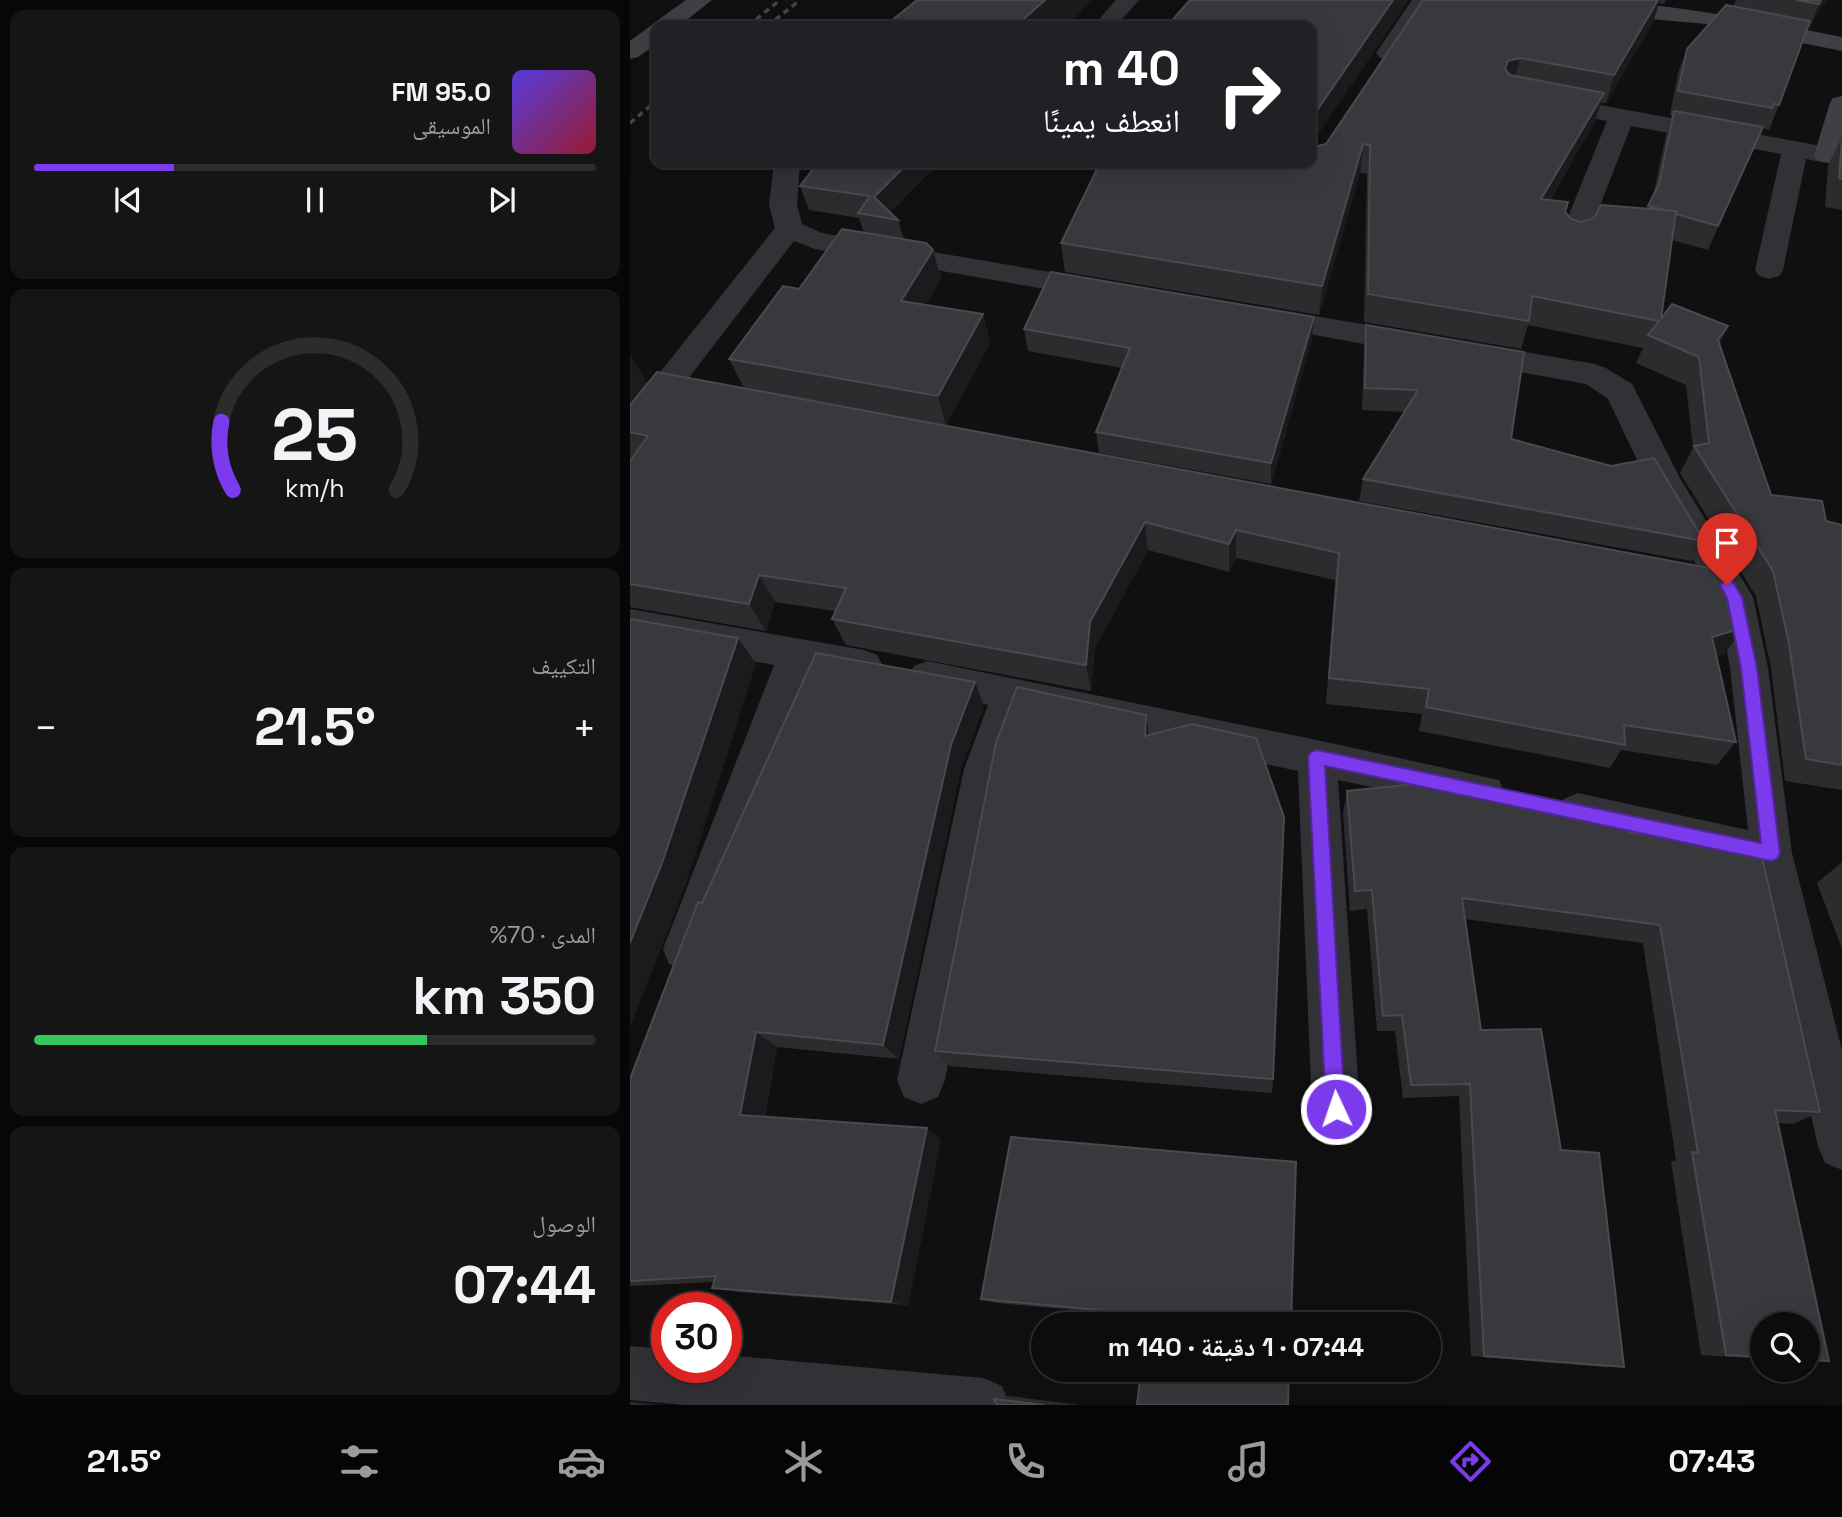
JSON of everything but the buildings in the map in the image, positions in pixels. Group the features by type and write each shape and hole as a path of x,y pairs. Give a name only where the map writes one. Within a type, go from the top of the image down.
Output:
{"street":[{"path":"672,21 701,0"},
{"path":"1109,21 1128,0"},
{"path":"1372,77 1423,0"},
{"path":"1574,0 1706,17 1842,44"},
{"path":"630,52 651,37"},
{"path":"1527,99 1835,156 1842,103"},
{"path":"1573,239 1622,116"},
{"path":"1769,270 1795,149"},
{"path":"787,168 783,205 789,229"},
{"path":"789,229 815,240 1130,294"},
{"path":"630,432 789,229"},
{"path":"1226,311 1595,375 1620,392 1666,485 1735,597 1749,668 1771,853 1842,1146"},
{"path":"665,387 706,394"},
{"path":"1686,578 1727,585"},
{"path":"630,624 1012,693 1771,853"},
{"path":"674,978 797,654"},
{"path":"921,1080 984,769 1012,693"},
{"path":"1317,757 1336,1109"},
{"path":"630,1373 983,1405"}],"railway":[{"path":"754,21 780,0"},
{"path":"773,21 800,0"},
{"path":"630,123 651,105"}],"route":[{"path":"1336,1109 1317,757 1771,853 1749,668 1735,597 1727,585"}]}
